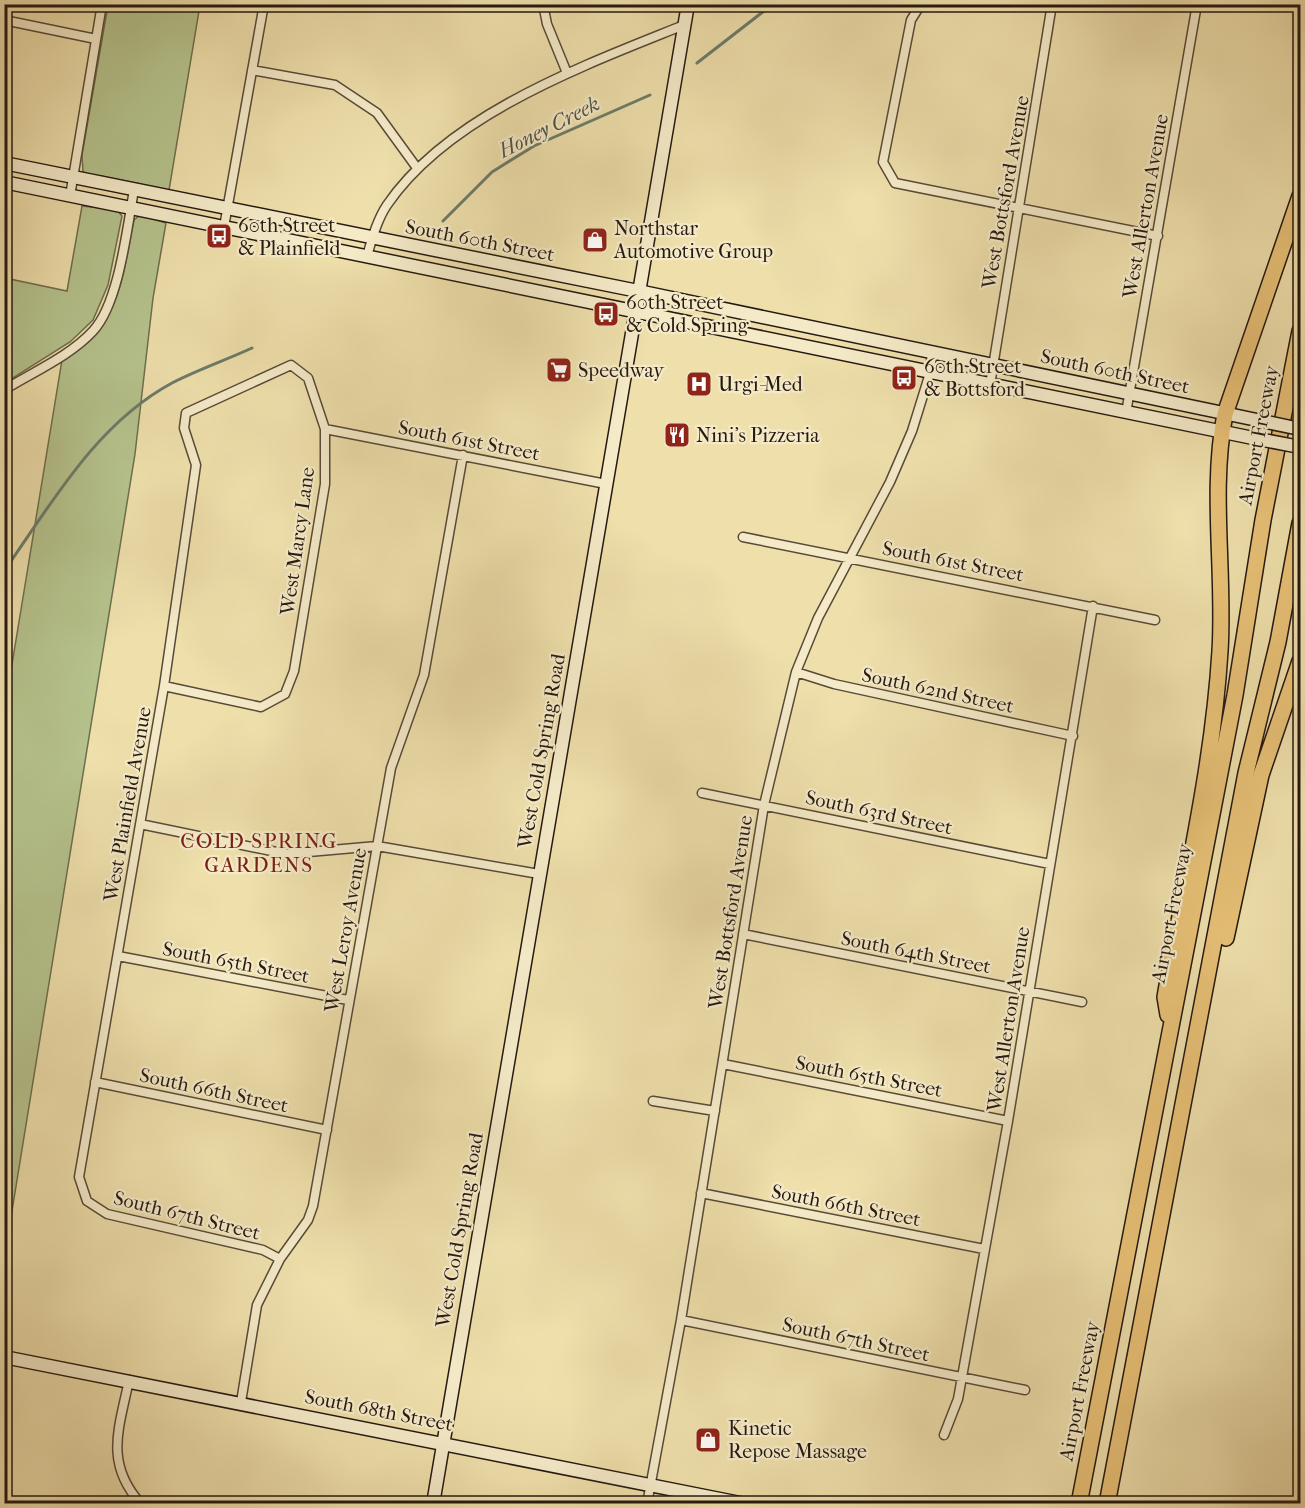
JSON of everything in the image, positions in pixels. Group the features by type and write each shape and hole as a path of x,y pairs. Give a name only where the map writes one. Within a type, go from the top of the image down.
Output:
{"highway":[{"path":"1170,1026 1165,997 1212,736 1218,686 1221,628 1222,432 1225,414 1300,196"},
{"name":"Airport Freeway","path":"1079,1503 1233,705 1263,520 1300,331"},
{"path":"1107,1503 1246,773 1278,642 1300,523"},
{"path":"1208,978 1222,956 1258,784 1300,661"}],"main road":[{"name":"West Cold Spring Road","path":"433,1503 688,4"},
{"name":"South 60th Street","path":"4,163 638,291 1300,429"},
{"name":"South 60th Street","path":"4,182 1300,447"},
{"path":"542,292 548,281 565,283 576,279"},
{"name":"South 68th Street","path":"4,1357 745,1503"}],"street":[{"path":"70,196 102,4"},
{"path":"224,227 264,4"},
{"path":"543,4 547,24 567,73"},
{"path":"921,4 911,20 883,162 895,183 1158,236"},
{"name":"West Bottsford Avenue","path":"990,385 1052,4"},
{"name":"West Allerton Avenue","path":"1126,413 1197,4"},
{"path":"4,20 96,39"},
{"path":"367,256 372,238 386,207 417,168 455,138 529,91 684,25"},
{"path":"252,70 334,85 377,112 417,168"},
{"path":"4,390 79,344 94,330 105,313 112,295 134,190"},
{"name":"West Bottsford Avenue","path":"647,1503 681,1320 764,805 796,672 818,618 890,482 912,431 930,373 932,352"},
{"name":"West Plainfield Avenue","path":"87,1201 79,1178 164,686 196,465 184,428 186,413 291,365"},
{"name":"West Marcy Lane","path":"164,686 261,707 285,694 294,671 325,484 325,429 308,378 291,365"},
{"name":"South 61st Street","path":"325,429 606,484"},
{"name":"West Leroy Avenue","path":"241,1402 257,1305 280,1259 308,1220 313,1206 391,768 424,675 463,455"},
{"name":"South 61st Street","path":"743,537 1155,620"},
{"name":"West Allerton Avenue","path":"944,1435 958,1399 962,1377 1008,1121 1093,606"},
{"name":"South 62nd Street","path":"796,672 834,684 1073,736"},
{"name":"South 63rd Street","path":"702,793 1050,864"},
{"path":"140,824 286,854 377,846 539,874"},
{"name":"South 64th Street","path":"743,934 1082,1002"},
{"name":"South 65th Street","path":"118,956 348,1000"},
{"name":"South 65th Street","path":"723,1064 1008,1121"},
{"name":"South 66th Street","path":"95,1082 327,1130"},
{"path":"653,1101 715,1111"},
{"name":"South 66th Street","path":"701,1193 984,1249"},
{"name":"South 67th Street","path":"87,1201 107,1215 262,1250 280,1259"},
{"name":"South 67th Street","path":"681,1320 1025,1390"},
{"path":"129,1380 116,1454 120,1474 129,1490 141,1503"}],"green space":[{"path":"108,5 200,5 169,190 102,176 98,178 83,172 82,155"},
{"path":"82,206 117,210 122,216 108,285 93,320 70,342 5,383 5,278 67,291"},
{"path":"140,215 166,223 153,298 135,454 5,1254 5,707 62,360 96,333 107,317 121,282 134,220"}],"waterway":[{"name":"Honey Creek","path":"697,63 773,4"},
{"name":"Honey Creek","path":"443,221 492,172 534,146 650,95"},
{"name":"Honey Creek","path":"4,571 58,492 120,420 145,400 172,383 252,348"}],"place":[{"name":"60th Street & Plainfield","path":"219,236"},
{"name":"Northstar Automotive Group","path":"595,240"},
{"name":"60th Street & Cold Spring","path":"606,314"},
{"name":"Speedway","path":"559,370"},
{"name":"60th Street & Bottsford","path":"904,378"},
{"name":"Urgi-Med","path":"699,384"},
{"name":"Nini's Pizzeria","path":"677,435"},
{"name":"Kinetic Repose Massage","path":"708,1440"}],"district":[{"name":"COLD SPRING GARDENS","path":"259,853"}]}
